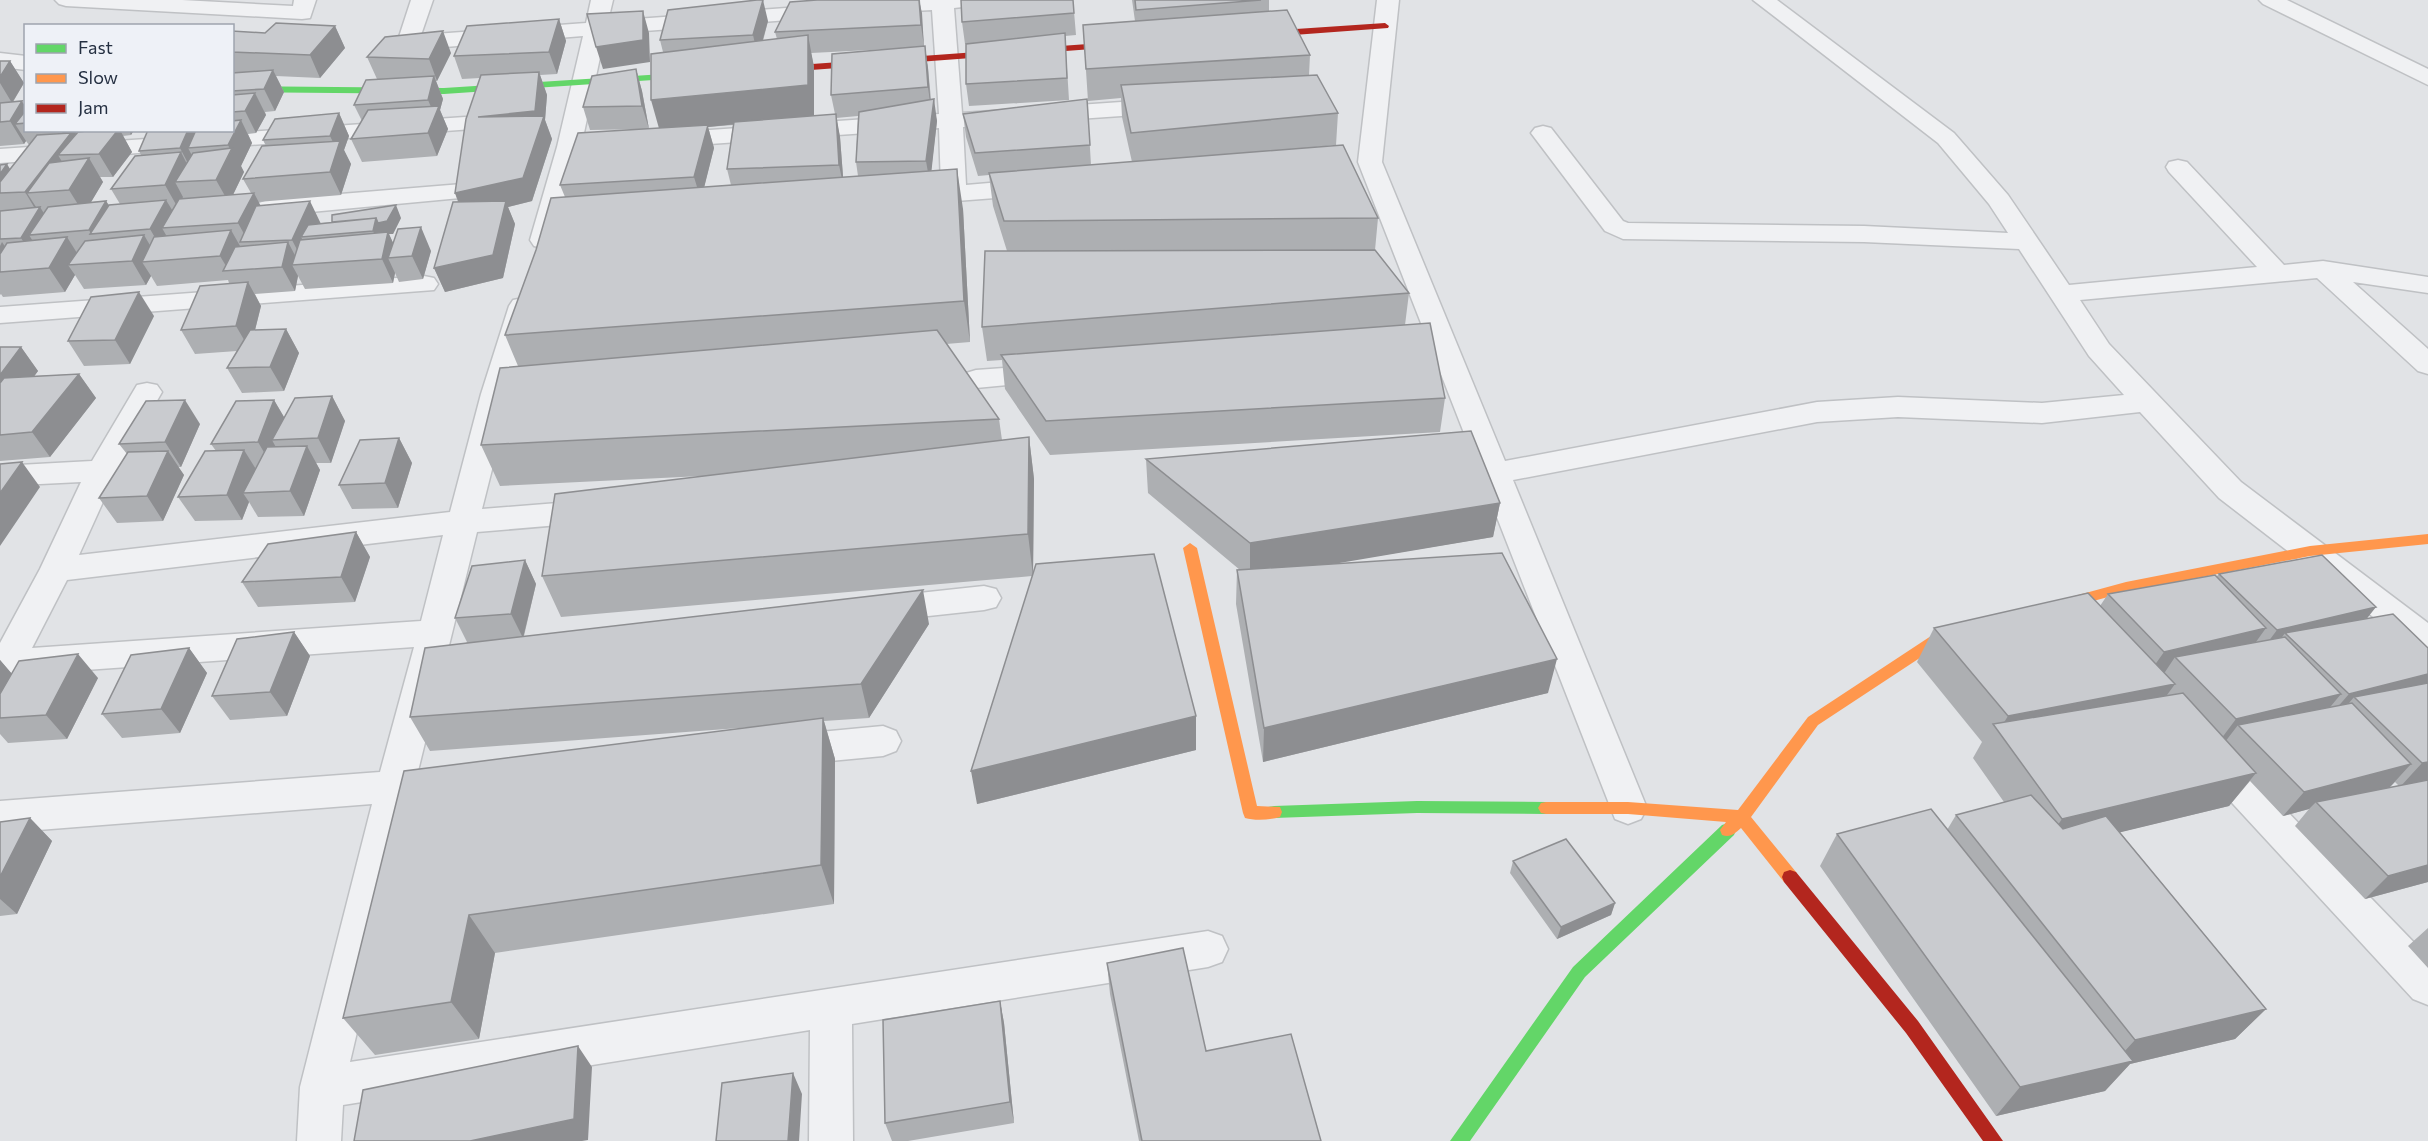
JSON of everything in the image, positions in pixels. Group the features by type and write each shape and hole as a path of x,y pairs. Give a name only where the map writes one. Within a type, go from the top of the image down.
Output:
{"street":[{"path":"66,0 302,13 305,0"},
{"path":"422,0 408,43 599,14 982,0"},
{"path":"1764,0 1946,138 1999,200 2099,350 2230,490 2428,641"},
{"path":"2271,0 2428,78"},
{"path":"942,1 948,57 954,193"},
{"path":"1243,36 1387,13 1380,86 1358,163 1471,446 1494,473 1628,808"},
{"path":"319,1141 322,1087 395,787 441,650 463,522 508,393 532,275 560,223 580,146 582,83 599,14"},
{"path":"756,71 1149,43"},
{"path":"0,60 24,63"},
{"path":"234,88 444,91 709,74"},
{"path":"640,142 1184,104"},
{"path":"0,156 465,124"},
{"path":"1543,133 1614,226 1623,231 1864,234 2026,242"},
{"path":"2178,167 2278,274"},
{"path":"894,198 1060,185"},
{"path":"249,210 462,192"},
{"path":"2062,294 2323,269 2428,285"},
{"path":"2323,269 2428,365"},
{"path":"0,315 424,284"},
{"path":"976,379 1072,372"},
{"path":"4,663 56,569 102,471 147,392"},
{"path":"1494,473 1817,412 1898,407 2042,413 2147,402"},
{"path":"0,476 102,471"},
{"path":"56,569 463,522 617,509"},
{"path":"2065,615 2126,587 2310,551 2428,539"},
{"path":"1190,548 1251,813 1417,807 1628,808 1742,817 1912,1027 1994,1141"},
{"path":"1494,562 1529,560"},
{"path":"854,612 984,598"},
{"path":"1459,1141 1579,972 1742,817 1813,721 1936,640 1980,628"},
{"path":"4,663 441,650"},
{"path":"2191,734 2428,986"},
{"path":"752,753 883,741"},
{"path":"0,817 442,782"},
{"path":"322,1087 1208,949"},
{"path":"831,1008 831,1141"}],"building":[{"path":"763,0 753,35 660,40 668,10"},
{"path":"919,0 921,25 775,32 790,2"},
{"path":"961,0 1073,0 1074,13 962,22"},
{"path":"1135,0 1261,0 1136,10"},
{"path":"1287,10 1310,55 1086,69 1083,25"},
{"path":"643,11 643,40 596,47 587,14"},
{"path":"559,19 549,52 454,56 467,26"},
{"path":"276,23 335,26 310,55 234,52 234,31 265,33"},
{"path":"443,31 429,59 367,57 385,37"},
{"path":"1065,33 1067,78 966,84 966,44"},
{"path":"808,35 808,85 651,100 651,54"},
{"path":"925,46 928,87 831,95 832,54"},
{"path":"0,61 10,61 0,77"},
{"path":"636,69 642,106 583,107 592,76"},
{"path":"273,70 264,89 234,91 234,73"},
{"path":"539,72 535,111 478,117 544,116 523,178 455,193 466,119 481,75"},
{"path":"1317,75 1338,113 1131,133 1121,85"},
{"path":"434,76 428,100 354,105 366,80"},
{"path":"255,93 245,111 234,112 234,95"},
{"path":"934,99 926,161 856,162 859,112"},
{"path":"1087,99 1090,145 975,153 963,114"},
{"path":"22,101 10,121 0,122 0,103"},
{"path":"439,106 428,133 351,139 368,110"},
{"path":"24,113 24,123 15,124"},
{"path":"339,113 330,136 263,140 275,119"},
{"path":"836,114 839,165 727,169 734,122"},
{"path":"241,120 228,145 188,148 195,132 234,132 234,121"},
{"path":"708,125 694,177 560,185 578,133"},
{"path":"78,132 116,132 99,154 58,155"},
{"path":"147,132 187,132 180,148 139,151"},
{"path":"71,133 25,192 0,193 0,182 37,135"},
{"path":"340,141 330,172 243,179 262,146"},
{"path":"1343,145 1378,218 1004,221 989,173"},
{"path":"232,148 216,180 175,182 193,153"},
{"path":"181,152 165,185 111,189 135,156"},
{"path":"89,158 69,190 27,193 49,163"},
{"path":"7,164 0,174 0,165"},
{"path":"957,169 964,301 505,335 536,250 551,198"},
{"path":"254,193 238,223 162,228 179,199"},
{"path":"166,200 150,229 90,234 109,205"},
{"path":"106,201 89,230 29,235 48,207"},
{"path":"310,201 292,240 240,242 256,206"},
{"path":"506,201 493,255 434,268 453,202"},
{"path":"396,205 387,221 378,223 376,218 332,222 332,215"},
{"path":"40,207 21,238 0,239 0,211"},
{"path":"376,218 373,231 301,237 308,225"},
{"path":"421,227 412,256 388,258 398,229"},
{"path":"231,230 220,256 142,262 154,237"},
{"path":"388,232 382,259 292,265 300,240"},
{"path":"144,235 132,261 68,265 85,241"},
{"path":"67,237 49,268 0,272 0,254 7,243"},
{"path":"288,242 282,267 223,271 235,247"},
{"path":"1375,250 1409,293 982,327 985,251"},
{"path":"248,282 236,326 181,330 200,286"},
{"path":"139,292 115,340 68,341 91,297"},
{"path":"1430,323 1445,398 1046,421 1001,355"},
{"path":"286,329 270,367 227,368 250,330"},
{"path":"937,330 999,419 481,445 500,368"},
{"path":"0,347 21,347 0,375"},
{"path":"79,374 32,432 0,435 0,383 4,378"},
{"path":"332,396 318,438 272,440 295,398"},
{"path":"185,400 165,442 119,444 146,401"},
{"path":"274,400 258,442 211,444 236,401"},
{"path":"1471,431 1500,503 1250,543 1146,459"},
{"path":"1029,437 1028,534 542,576 555,494"},
{"path":"399,438 385,483 339,485 360,440"},
{"path":"307,446 290,491 243,493 267,447"},
{"path":"244,450 227,495 178,497 205,451"},
{"path":"168,451 147,496 99,498 128,452"},
{"path":"22,462 0,493 0,464"},
{"path":"356,532 341,577 242,582 268,544"},
{"path":"1502,553 1557,659 1264,728 1237,570"},
{"path":"1154,554 1196,716 971,771 1036,564"},
{"path":"2322,555 2376,607 2277,630 2219,574"},
{"path":"525,560 511,614 455,618 472,566"},
{"path":"2215,575 2266,628 2164,652 2108,594"},
{"path":"923,590 861,684 410,717 425,648"},
{"path":"2088,593 2175,684 2008,716 1934,628"},
{"path":"2393,614 2428,648 2428,674 2349,694 2285,633"},
{"path":"294,632 270,692 212,696 237,639"},
{"path":"2285,637 2341,694 2236,719 2175,657"},
{"path":"189,648 161,709 102,714 131,655"},
{"path":"78,654 46,715 0,718 0,694 19,661"},
{"path":"2428,683 2428,762 2422,763 2354,697"},
{"path":"2183,693 2256,773 2062,819 1993,724"},
{"path":"2352,703 2411,764 2304,792 2238,725"},
{"path":"823,718 821,865 469,915 451,1002 343,1018 404,771"},
{"path":"2428,780 2428,865 2388,876 2316,802"},
{"path":"2031,795 2063,829 2106,816 2266,1009 2135,1040 1956,815"},
{"path":"1931,809 2133,1061 2020,1087 1837,834"},
{"path":"30,818 0,877 0,822"},
{"path":"1566,839 1615,903 1561,927 1513,861"},
{"path":"1183,948 1206,1051 1291,1034 1321,1141 1142,1141 1107,963"},
{"path":"1000,1001 1010,1102 885,1123 883,1020"},
{"path":"578,1046 574,1119 470,1141 354,1141 363,1090"},
{"path":"793,1073 788,1141 716,1141 722,1083"}],"traffic: fast":[{"path":"234,89 444,91 695,75"},
{"path":"1274,812 1417,807 1546,808"},
{"path":"1459,1141 1579,972 1728,830"}],"traffic: slow":[{"path":"2050,608 2126,587 2310,551 2428,539"},
{"path":"1190,548 1251,813 1274,812"},
{"path":"1728,830 1742,817 1813,721 1936,640 1965,632"},
{"path":"1546,808 1628,808 1742,817 1790,877"}],"traffic: jam":[{"path":"1252,35 1385,26"},
{"path":"771,70 1129,44"},
{"path":"1790,877 1912,1027 1994,1141"}]}
